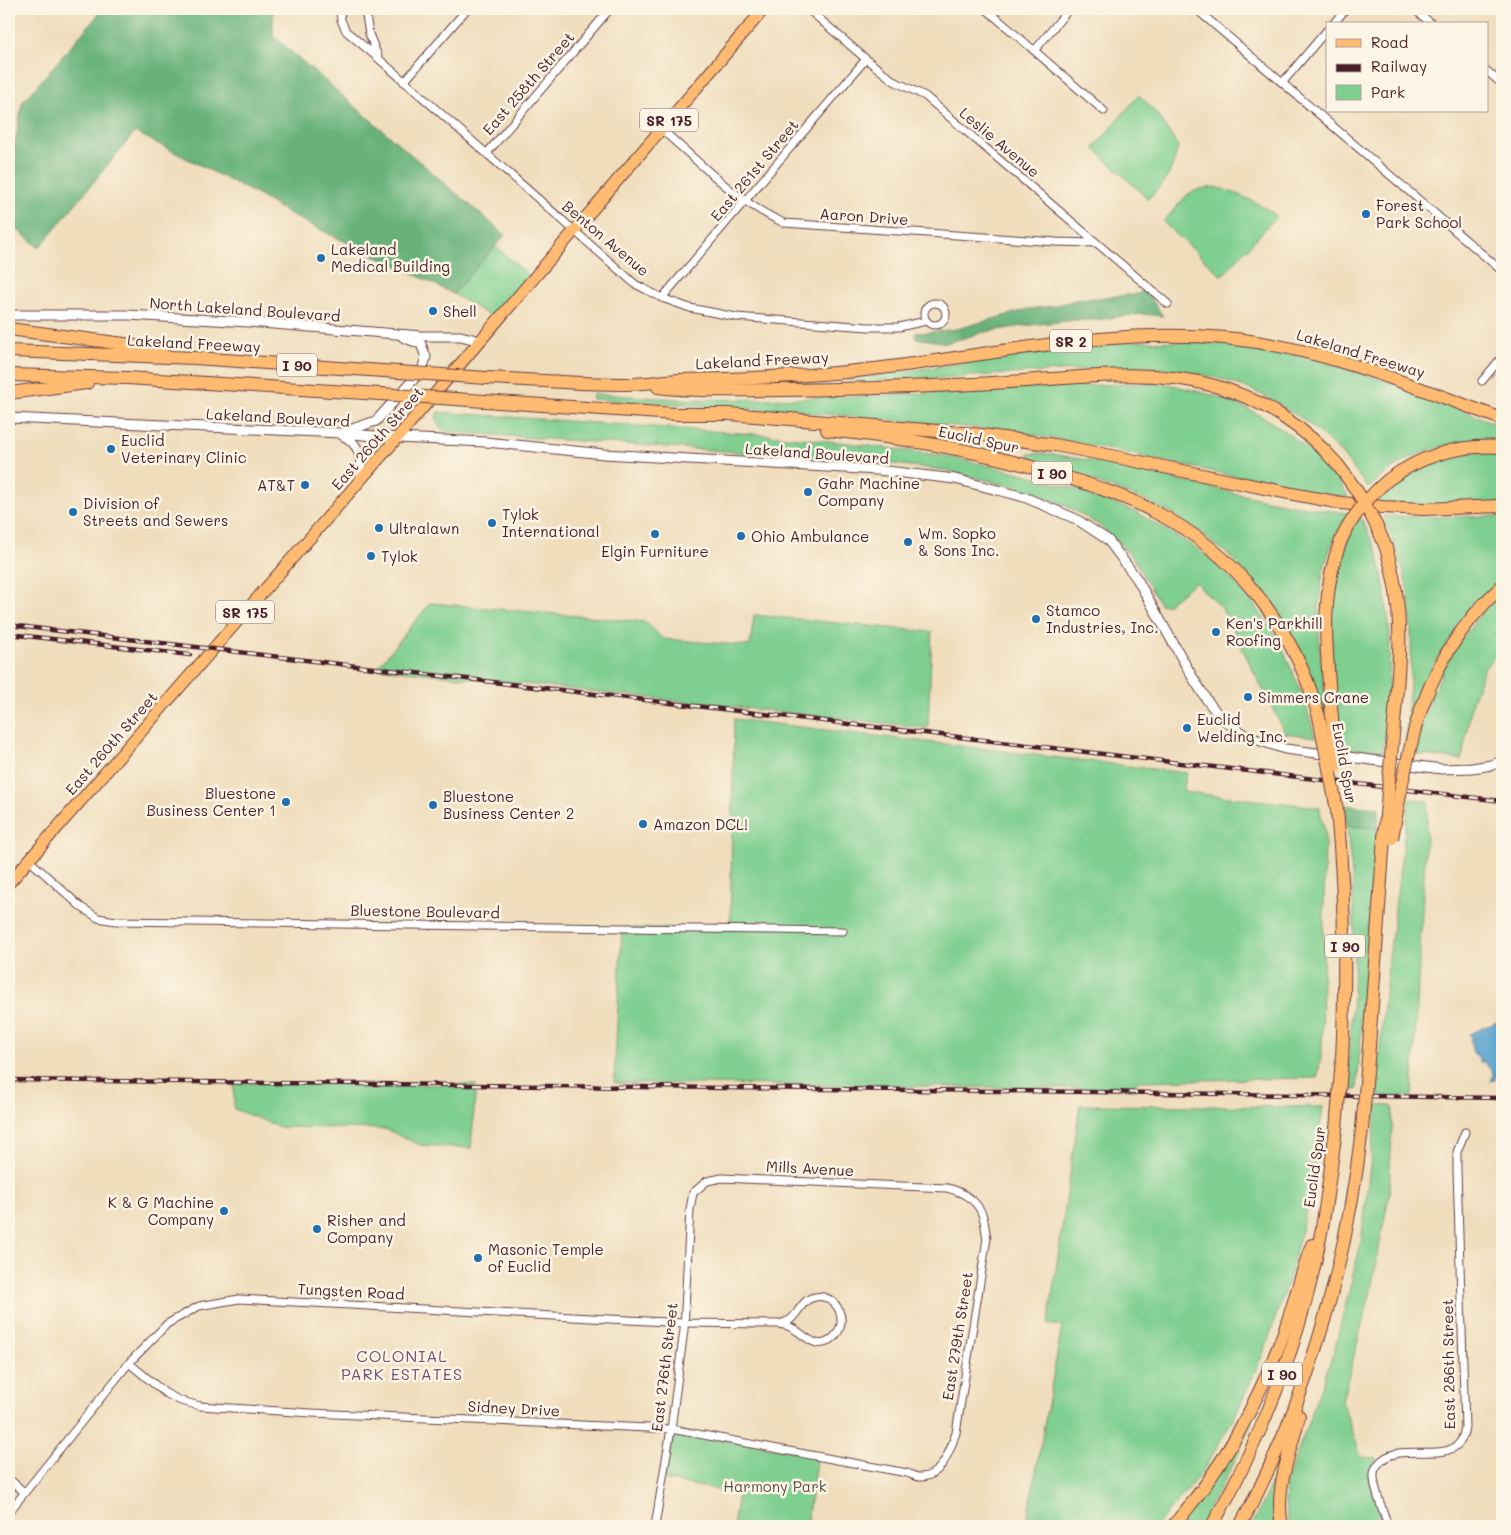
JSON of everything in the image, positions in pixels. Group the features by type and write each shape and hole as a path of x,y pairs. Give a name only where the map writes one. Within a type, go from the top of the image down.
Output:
{"highway":[{"path":"9,329 124,344 196,358"},
{"name":"Lakeland Freeway","path":"9,351 196,358 487,378 630,384 676,380 765,378 836,373 947,360 1081,340 1141,335 1186,336 1226,338 1324,356 1389,377 1502,419"},
{"name":"I 90","path":"9,375 127,378 675,414"},
{"name":"I 90","path":"630,384 677,389 828,390 1111,376 1163,376 1187,380 1216,386 1257,402 1307,434 1337,464 1363,499 1377,525 1386,548 1394,580 1400,621 1400,661 1394,723 1388,838 1362,1129 1354,1188 1338,1268 1309,1372 1278,1448 1240,1526"},
{"path":"9,393 127,378"},
{"path":"675,414 729,414 984,435 1107,455 1288,493 1354,504 1424,509 1502,506"},
{"name":"Euclid Spur","path":"675,414 728,422 837,431 950,448 1010,461 1116,494 1154,511 1184,528 1232,567 1258,596 1281,628 1295,652 1311,690 1326,718 1338,775 1337,810 1343,886 1345,994 1336,1129 1320,1238 1308,1290 1284,1368 1253,1446 1212,1526"},
{"path":"1326,718 1326,610 1330,578 1342,538 1357,512 1371,494 1389,479 1414,464 1442,453 1467,447 1502,447"},
{"path":"1388,838 1415,728 1426,695 1445,654 1472,617 1502,586"},
{"path":"1173,1526 1200,1493 1220,1464 1257,1396 1283,1334 1306,1261 1324,1213"},
{"path":"1282,1526 1280,1503 1282,1482 1294,1440 1309,1372"}],"main road":[{"name":"East 260th Street","path":"9,883 397,438 764,9"}],"street":[{"name":"Benton Avenue","path":"340,9 341,20 346,32 635,284 662,298 690,308 745,318 868,328 926,322"},
{"name":"Benton Avenue","path":"365,9 369,34 379,59"},
{"path":"404,82 467,9"},
{"name":"East 258th Street","path":"487,153 610,9"},
{"name":"Leslie Avenue","path":"808,9 894,81 925,96 1168,304"},
{"path":"986,9 1104,111"},
{"path":"1035,50 1069,9"},
{"path":"1196,9 1502,271"},
{"path":"1335,22 1346,9"},
{"path":"1414,9 1430,22"},
{"path":"1282,82 1326,31"},
{"name":"East 261st Street","path":"662,298 866,59"},
{"path":"1488,72 1502,84"},
{"name":"Aaron Drive","path":"661,129 745,201 767,216 784,223 1056,242 1097,243"},
{"name":"North Lakeland Boulevard","path":"9,315 130,316 249,322 421,336 461,336 480,341"},
{"path":"339,433 376,421 422,370 426,357 421,344 396,334"},
{"path":"1482,381 1502,356"},
{"name":"Lakeland Boulevard","path":"9,418 339,433 486,442 604,454 878,470 955,479 1024,497 1076,519 1108,540 1137,579 1207,700 1220,717 1246,736 1285,749 1442,769 1472,768 1492,765 1502,761"},
{"path":"339,433 351,439 360,452 362,464 361,479"},
{"name":"Bluestone Boulevard","path":"29,860 81,907 98,918 116,920 843,931"},
{"name":"East 286th Street","path":"1388,1526 1374,1483 1374,1472 1378,1464 1389,1455 1398,1453 1449,1450 1460,1442 1465,1427 1457,1152 1465,1132"},
{"name":"Mills Avenue","path":"690,1209 694,1192 707,1181 722,1178 947,1188"},
{"name":"East 279th Street","path":"907,1473 919,1477 929,1474 940,1467 948,1456 956,1433 987,1238 982,1213 973,1200 947,1188"},
{"name":"East 276th Street","path":"655,1526 671,1429 685,1322 690,1209"},
{"name":"Tungsten Road","path":"9,1512 152,1339 168,1324 199,1306 239,1299 685,1322 779,1324 790,1326 811,1341 820,1343 834,1337 842,1324 842,1315 831,1300 823,1297 814,1297 806,1301 791,1319 779,1324"},
{"name":"Sidney Drive","path":"130,1364 165,1393 181,1401 200,1406 311,1413 671,1429 907,1473"},
{"path":"9,1480 24,1492"}],"green space":[{"path":"103,9 273,9 273,36 505,235 453,294 305,222 258,195 135,132 39,248 9,222 9,160 13,155 22,103"},
{"path":"1139,95 1156,113 1178,146 1168,176 1148,199 1094,148"},
{"path":"1215,187 1248,198 1277,216 1222,276 1163,222 1188,194 1200,189"},
{"path":"495,246 533,279 497,320 453,294"},
{"path":"1144,288 1163,316 1143,314 1023,326 984,332 947,343 916,338 915,334 917,332 957,329 1029,309 1054,306 1075,300 1138,294"},
{"path":"1138,341 1241,346 1319,361 1381,380 1502,426 1502,440 1456,444 1428,451 1404,461 1368,488 1341,453 1307,422 1267,397 1245,387 1217,378 1163,368 1077,370 904,380 847,381 848,377 888,374 1084,345"},
{"path":"1131,384 1175,386 1224,399 1253,412 1279,427 1312,453 1335,477 1348,497 1314,493 1074,442 1009,431 793,411 592,399 593,394 680,399 849,397"},
{"path":"438,412 768,435 848,443 945,456 1017,472 1079,490 1138,513 1193,546 1208,557 1250,599 1279,640 1305,701 1315,737 1285,733 1221,607 1195,582 1166,605 1160,604 1133,558 1120,544 1099,525 1067,506 1015,487 944,470 869,461 448,432 438,424"},
{"path":"1502,452 1502,503 1445,506 1376,502 1373,498 1408,472 1456,453"},
{"path":"1044,453 1120,467 1271,501 1348,513 1328,554 1319,605 1321,660 1327,714 1323,714 1310,671 1283,620 1268,598 1228,554 1175,515 1137,497 1047,465 1031,458 1028,454"},
{"path":"1360,516 1377,551 1385,590 1390,633 1389,683 1383,753 1341,747 1332,655 1331,614 1333,579 1348,536"},
{"path":"1383,516 1502,516 1502,581 1460,625 1432,666 1404,751 1410,672 1410,613 1404,573"},
{"path":"1502,594 1502,647 1484,669 1472,701 1462,760 1416,754 1428,704 1444,669 1477,618"},
{"path":"430,603 646,622 663,639 750,646 754,615 932,632 928,728 377,668"},
{"path":"734,719 1187,773 1183,792 1319,807 1325,832 1322,1052 1317,1078 1137,1081 1135,1089 614,1083 622,928 730,929"},
{"path":"1409,799 1428,801 1412,1097 1376,1096 1386,985"},
{"path":"1344,805 1379,808 1378,828 1347,826"},
{"path":"1347,826 1378,828 1357,1089 1347,1088 1352,1009 1354,929 1352,876"},
{"path":"234,1083 476,1085 471,1148 420,1145 385,1129 280,1127 234,1109"},
{"path":"1080,1105 1323,1107 1312,1186 1291,1272 1264,1352 1236,1414 1203,1471 1156,1526 1026,1526 1062,1326 1048,1324"},
{"path":"1377,1105 1393,1106 1389,1196 1371,1290 1342,1401 1361,1457 1377,1458 1370,1475 1384,1526 1288,1526 1285,1505 1286,1484 1334,1351 1361,1243"},
{"path":"1249,1420 1252,1422 1233,1465 1199,1526 1177,1526"},
{"name":"Harmony Park","path":"671,1429 817,1456 806,1526 733,1526 738,1493 663,1480"},
{"path":"1273,1478 1276,1481 1277,1526 1250,1526 1261,1507"}],"water":[{"path":"1502,1020 1502,1081 1498,1079 1497,1075 1495,1080 1491,1081 1492,1072 1484,1062 1480,1062 1478,1057 1474,1055 1469,1034"}],"railway":[{"path":"9,625 1502,801"},
{"path":"9,634 190,655"},
{"path":"9,1080 1502,1098"}],"place":[{"name":"Forest Park School","path":"1366,214"},
{"name":"Lakeland Medical Building","path":"321,258"},
{"name":"Shell","path":"433,311"},
{"name":"Euclid Veterinary Clinic","path":"111,449"},
{"name":"AT&T","path":"305,485"},
{"name":"Gahr Machine Company","path":"808,492"},
{"name":"Division of Streets and Sewers","path":"73,512"},
{"name":"Tylok International","path":"492,523"},
{"name":"Ultralawn","path":"379,528"},
{"name":"Elgin Furniture","path":"655,534"},
{"name":"Ohio Ambulance","path":"741,536"},
{"name":"Wm. Sopko & Sons Inc.","path":"908,542"},
{"name":"Tylok","path":"371,556"},
{"name":"Stamco Industries, Inc.","path":"1036,619"},
{"name":"Ken's Parkhill Roofing","path":"1216,632"},
{"name":"Simmers Crane","path":"1248,697"},
{"name":"Euclid Welding Inc.","path":"1187,728"},
{"name":"Bluestone Business Center 1","path":"286,802"},
{"name":"Bluestone Business Center 2","path":"433,805"},
{"name":"Amazon DCL!","path":"643,824"},
{"name":"K & G Machine Company","path":"224,1211"},
{"name":"Risher and Company","path":"317,1229"},
{"name":"Masonic Temple of Euclid","path":"478,1258"}],"district":[{"name":"COLONIAL PARK ESTATES","path":"402,1364"}]}
